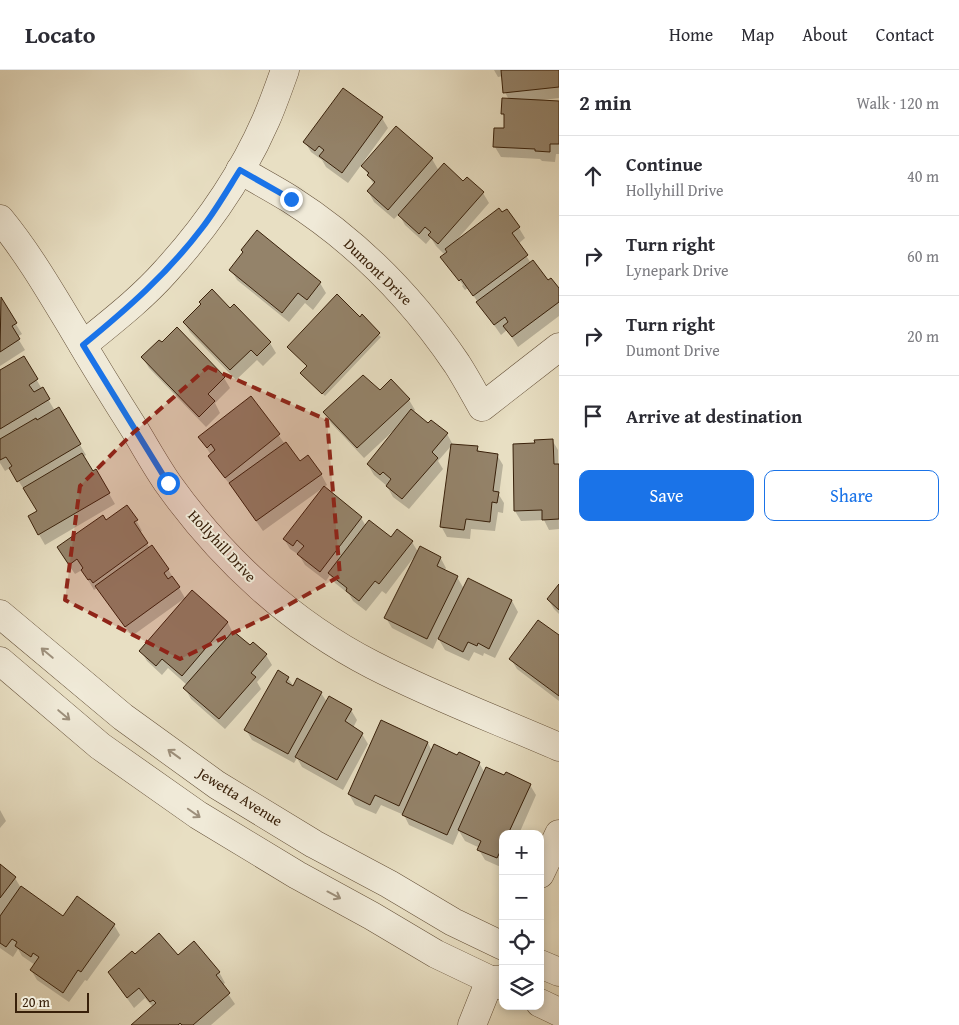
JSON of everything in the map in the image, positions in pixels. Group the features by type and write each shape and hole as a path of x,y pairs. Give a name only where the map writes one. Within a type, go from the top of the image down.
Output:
{"street":[{"path":"83,345 127,310 165,272 203,227 240,170 266,120 285,70"},
{"name":"Dumont Drive","path":"240,170 291,199 339,234 376,266 416,309 457,364 482,407 559,347"},
{"name":"Hollyhill Drive","path":"0,219 23,249 168,483 203,530 244,573 281,606 321,634 372,665 559,747"},
{"name":"Jewetta Avenue","path":"0,614 123,717 217,785 314,844 389,884 453,922 499,945"},
{"path":"0,661 100,746 198,815 297,875 436,954 499,982 472,1025"},
{"path":"544,866 559,834"},
{"path":"245,844 309,860 472,949 499,947"},
{"path":"542,965 559,972"},
{"path":"544,986 559,991"},
{"path":"544,1005 559,1012"}],"highlighted area":[{"path":"208,367 327,420 340,576 274,613 180,659 65,600 80,486 133,433"}],"building":[{"path":"501,70 559,70 559,87 503,93"},
{"path":"343,88 383,117 342,173 319,156 324,150 319,146 315,151 303,142"},
{"path":"502,98 559,101 559,144 550,144 550,152 535,151 535,149 493,147 494,128 504,128 504,114 501,114"},
{"path":"396,126 433,158 388,210 367,191 375,182 361,166"},
{"path":"444,163 463,181 467,177 484,192 438,244 428,235 431,232 425,227 419,234 398,215"},
{"path":"499,208 502,212 507,209 520,227 512,233 528,255 473,296 461,279 459,281 440,257 447,252 445,249"},
{"path":"257,230 321,282 307,300 298,293 282,313 229,270 243,252 241,250"},
{"path":"533,260 548,280 551,278 559,288 559,302 512,337 503,326 508,322 505,317 494,325 476,302"},
{"path":"212,289 230,308 234,304 271,342 257,356 251,350 230,370 183,322 201,304 199,302"},
{"path":"337,294 360,317 362,314 380,333 322,394 300,373 307,366 287,347"},
{"path":"1,297 17,323 12,326 20,339 0,352"},
{"path":"177,327 225,377 208,394 215,401 199,417 141,357 159,340 162,342"},
{"path":"24,356 38,379 29,385 34,392 43,387 50,399 0,429 0,370"},
{"path":"363,375 380,390 391,379 410,399 357,448 323,412"},
{"path":"251,396 280,434 225,478 208,456 215,450 211,444 207,448 198,437"},
{"path":"59,407 81,444 17,482 9,468 12,466 6,457 0,460 0,439"},
{"path":"411,409 428,423 431,420 448,433 432,452 438,458 402,499 386,486 391,479 383,472 380,475 367,464"},
{"path":"553,439 554,464 559,464 559,519 542,520 542,510 514,511 513,444 535,443 534,440"},
{"path":"286,442 300,461 308,455 322,474 256,521 229,483"},
{"path":"451,444 478,446 477,451 498,454 493,491 499,492 497,503 492,502 490,522 466,519 464,530 440,527"},
{"path":"82,453 93,471 96,469 110,493 38,535 28,516 37,511 23,488"},
{"path":"324,486 362,517 320,572 297,554 304,546 297,540 293,546 283,539"},
{"path":"127,505 138,520 134,522 148,543 93,583 90,579 88,580 81,570 83,568 77,559 69,565 57,547 103,515 106,520"},
{"path":"369,520 391,537 397,529 413,541 379,584 375,581 359,601 346,591 347,588 328,573"},
{"path":"152,545 169,569 164,573 168,579 172,576 180,587 125,627 95,586"},
{"path":"420,546 441,557 437,566 458,576 427,639 384,618"},
{"path":"468,578 512,600 489,649 478,643 477,646 468,642 463,652 438,639"},
{"path":"559,584 559,610 547,599"},
{"path":"192,590 228,622 182,676 162,659 156,666 139,651"},
{"path":"538,620 559,635 559,696 509,659"},
{"path":"233,631 250,645 253,642 267,654 251,673 256,677 219,719 183,688"},
{"path":"278,670 289,677 286,682 293,686 297,678 322,692 288,754 244,730"},
{"path":"329,696 352,709 345,721 363,733 337,780 295,757"},
{"path":"381,720 428,742 399,806 375,795 370,805 348,794"},
{"path":"434,744 457,755 459,752 480,762 447,835 402,815"},
{"path":"486,767 504,775 506,772 531,784 510,830 499,830 499,854 497,858 477,850 481,841 458,830"},
{"path":"0,864 16,877 0,898"},
{"path":"21,886 63,916 77,896 115,924 81,972 78,970 63,993 30,970 39,957 33,953 31,957 15,946 17,942 12,939 6,947 0,943 0,916"},
{"path":"159,933 178,955 194,941 220,972 216,975 230,993 193,1025 182,1025 180,1023 178,1025 131,1025 156,1003 153,1000 150,1002 139,988 127,998 108,972 132,951 135,954"}],"route":[{"path":"168,483 83,345 127,310 165,272 203,227 240,170 291,199"}]}
